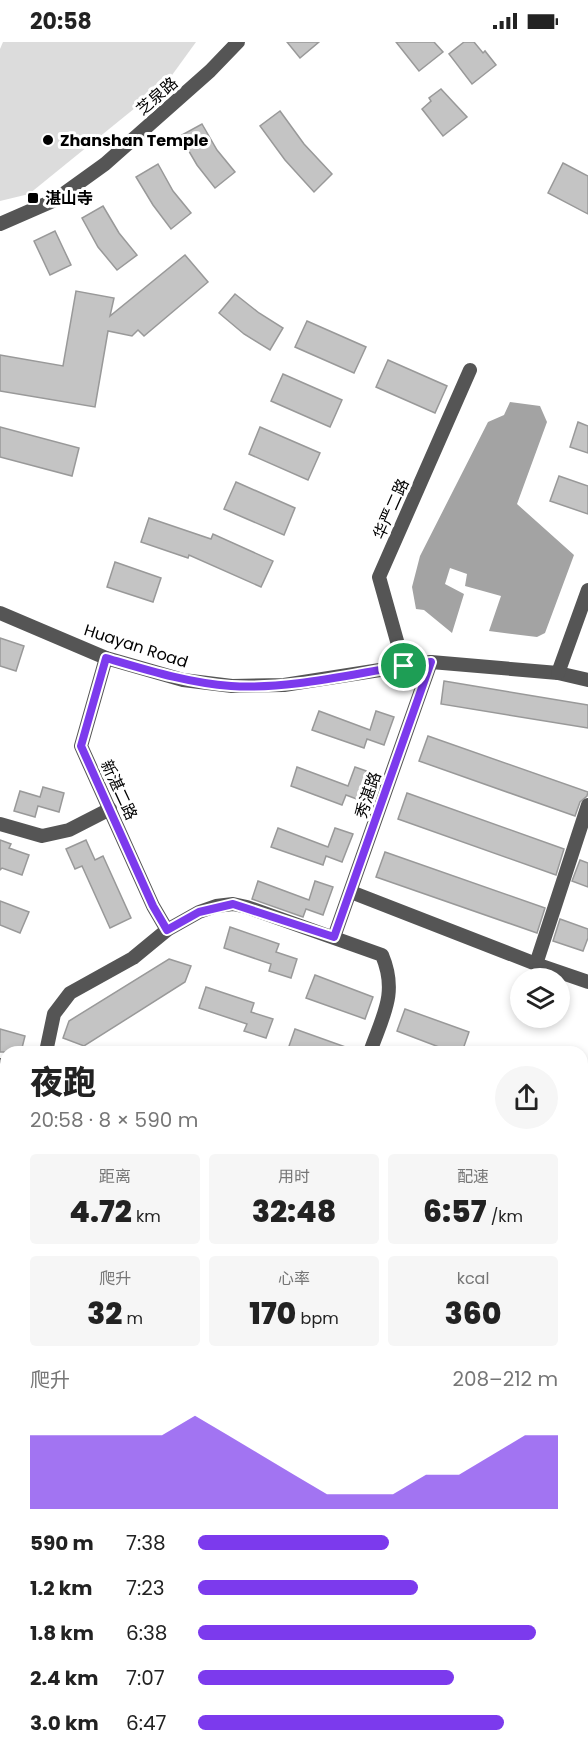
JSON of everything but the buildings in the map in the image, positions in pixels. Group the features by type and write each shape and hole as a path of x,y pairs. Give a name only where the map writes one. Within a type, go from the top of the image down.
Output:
{"street":[{"name":"芝泉路","path":"0,224 55,200 105,164 210,71 238,42"},
{"name":"华严二路","path":"404,666 380,577 470,370"},
{"path":"558,673 588,590"},
{"name":"Huayan Road","path":"0,613 106,658 183,680 232,686 284,685 431,662 558,673 588,680"},
{"name":"新湛二路","path":"106,658 81,746 153,906 167,930"},
{"name":"秀湛路","path":"334,937 431,662"},
{"path":"536,964 588,805"},
{"path":"0,824 42,836 69,830 110,809"},
{"path":"351,892 588,982"},
{"path":"47,1046 54,1014 70,993 133,958 167,930 199,912 233,904 319,931 382,955 389,972 391,989 372,1046"}],"shaded area":[{"name":"Zhanshan Temple","path":"3,42 196,42 167,82 29,194 0,201 0,49"},
{"path":"510,402 540,406 547,422 517,504 574,555 545,633 537,637 489,631 501,596 465,586 467,574 450,568 445,584 464,594 452,633 424,610 416,609 412,587 420,556 488,422 504,415"}],"place":[{"name":"Zhanshan Temple","path":"48,140"},
{"name":"湛山寺","path":"33,198"}],"route":[{"path":"106,658 183,680 232,686 284,685 404,666 431,662 334,937 248,907 233,904 216,906 199,912 167,930 153,906 81,746 106,658"}]}
